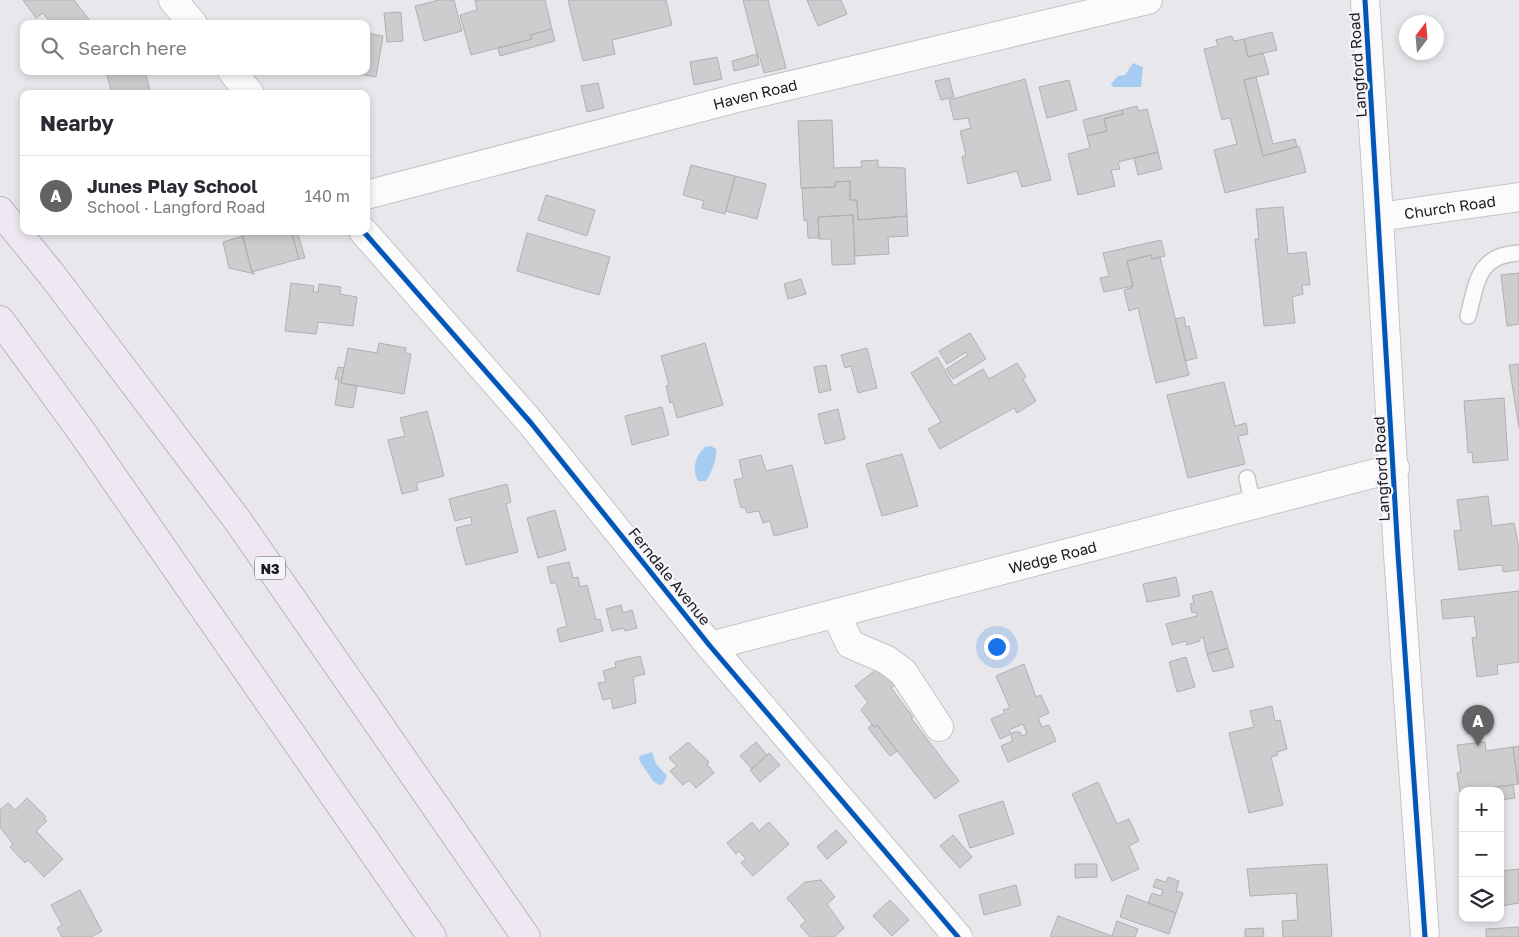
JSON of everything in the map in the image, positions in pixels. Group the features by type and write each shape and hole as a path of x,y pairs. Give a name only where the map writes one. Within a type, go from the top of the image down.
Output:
{"highway":[{"name":"N3","path":"0,211 52,275 238,521 526,937"},
{"path":"0,320 79,428 432,937"}],"street":[{"path":"174,0 190,20"},
{"name":"Haven Road","path":"370,194 746,96 1148,0"},
{"name":"Langford Road","path":"1365,0 1380,217 1399,564 1425,937"},
{"path":"235,75 247,90"},
{"name":"Church Road","path":"1380,217 1519,198"},
{"name":"Ferndale Avenue","path":"366,235 531,424 710,646 958,937"},
{"name":"Wedge Road","path":"710,646 1394,468"},
{"path":"836,614 850,644 887,660 903,672 939,727"}],"lane":[{"path":"1468,316 1477,280 1487,263 1496,257 1519,253"},
{"path":"1247,478 1254,505"}],"water":[{"path":"1133,63 1143,67 1141,87 1113,87 1111,84 1118,76 1125,75"},
{"path":"711,446 716,449 714,465 706,481 698,481 695,472 697,458 705,447"},
{"path":"652,752 656,764 667,776 663,784 659,785 653,781 639,760 640,756"}],"building":[{"path":"23,0 74,0 89,20 48,20 43,13 36,18"},
{"path":"439,0 454,0 462,31 424,41 415,6"},
{"path":"475,0 545,0 552,29 530,35 532,39 471,55 460,15 477,10"},
{"path":"568,0 666,0 672,25 612,40 615,54 583,61"},
{"path":"743,0 768,0 786,68 764,73 760,58 758,58"},
{"path":"807,0 841,0 847,14 818,26"},
{"path":"401,12 403,41 387,42 384,13"},
{"path":"552,29 555,41 500,56 498,48 532,39 530,35"},
{"path":"1272,32 1277,50 1248,57 1244,39"},
{"path":"370,34 383,36 376,77 365,75 370,75"},
{"path":"1232,36 1234,41 1244,39 1248,57 1263,53 1269,74 1244,80 1263,156 1299,146 1306,172 1225,193 1214,150 1237,144 1230,118 1222,120 1204,49 1218,46 1216,40"},
{"path":"757,54 759,65 734,71 732,61"},
{"path":"717,57 722,79 694,85 690,62"},
{"path":"107,75 146,75 150,90 111,90"},
{"path":"1256,77 1273,144 1295,139 1297,147 1263,156 1244,80"},
{"path":"949,78 954,97 941,100 935,81"},
{"path":"1025,79 1051,180 1022,187 1017,171 968,184 962,157 966,155 960,131 971,128 968,118 954,120 949,100"},
{"path":"1069,80 1077,110 1047,118 1039,87"},
{"path":"598,83 604,108 587,112 581,86"},
{"path":"1137,106 1138,111 1147,109 1158,152 1118,162 1120,169 1111,170 1115,186 1078,195 1068,154 1090,148 1087,136 1107,131 1104,119 1123,114 1122,110"},
{"path":"1122,110 1123,114 1104,119 1107,131 1087,136 1083,120"},
{"path":"832,120 834,168 862,167 861,161 878,160 878,167 905,168 907,216 858,220 857,200 850,200 850,181 835,182 835,187 801,188 798,121"},
{"path":"1158,152 1162,169 1138,175 1134,158"},
{"path":"691,165 735,176 725,214 702,208 704,201 683,195"},
{"path":"735,176 766,184 757,219 726,211"},
{"path":"850,181 850,200 857,200 858,220 907,216 908,236 888,237 889,254 855,256 853,215 818,217 819,238 808,238 807,220 804,221 802,188 835,187 835,182"},
{"path":"546,195 595,210 587,236 538,220"},
{"path":"1283,207 1288,254 1306,252 1310,285 1302,285 1303,294 1292,297 1295,323 1264,326 1255,239 1259,239 1256,209"},
{"path":"853,215 855,264 832,265 831,239 819,239 818,217"},
{"path":"527,233 610,257 599,295 517,271"},
{"path":"242,235 292,235 299,259 252,272"},
{"path":"292,235 298,235 305,258 299,259"},
{"path":"243,236 252,272 255,274 229,268 223,242"},
{"path":"1161,240 1165,256 1152,259 1151,255 1127,261 1133,286 1104,292 1100,278 1109,276 1103,253"},
{"path":"1151,255 1152,259 1160,257 1189,375 1156,383 1138,308 1129,311 1124,290 1133,287 1127,261"},
{"path":"1519,273 1519,324 1507,326 1501,275"},
{"path":"801,279 806,294 788,299 784,284"},
{"path":"291,283 314,286 313,292 318,292 319,284 341,287 340,294 357,297 353,326 318,322 316,334 285,331"},
{"path":"1184,317 1186,327 1189,326 1197,358 1185,361 1175,319"},
{"path":"970,333 986,359 953,379 946,369 968,355 966,352 947,364 939,351"},
{"path":"379,343 406,348 405,353 411,354 404,394 341,383 348,348 377,353"},
{"path":"705,343 723,405 677,418 673,402 670,403 666,386 669,385 661,356"},
{"path":"867,348 877,388 858,393 851,366 845,368 841,355"},
{"path":"937,357 954,386 983,369 989,379 1017,363 1026,377 1023,379 1036,401 1017,413 1014,408 940,449 928,429 941,422 911,373"},
{"path":"1519,364 1519,428 1509,365"},
{"path":"826,365 831,390 819,393 814,367"},
{"path":"338,367 344,368 341,383 357,386 353,408 335,405 339,379 335,379"},
{"path":"1224,382 1235,426 1246,423 1248,434 1238,436 1245,464 1188,478 1167,395"},
{"path":"1504,398 1508,460 1473,463 1472,452 1468,453 1464,401"},
{"path":"662,407 669,435 632,445 625,416"},
{"path":"838,409 845,439 825,444 818,414"},
{"path":"427,411 444,476 416,483 418,490 402,494 388,440 405,436 400,418"},
{"path":"902,454 918,506 882,516 866,464"},
{"path":"761,455 766,471 792,465 808,527 774,536 770,521 763,523 759,511 747,513 745,507 741,508 734,480 743,478 739,460"},
{"path":"507,484 511,502 506,504 518,552 466,565 456,528 472,524 471,517 455,521 449,499"},
{"path":"1488,496 1492,526 1514,523 1519,548 1519,570 1503,572 1502,565 1459,570 1454,531 1461,530 1457,500"},
{"path":"555,510 566,550 538,558 527,518"},
{"path":"569,562 573,578 578,577 580,587 587,585 596,620 600,619 603,631 560,642 557,629 567,626 556,582 551,584 547,567"},
{"path":"1176,577 1180,596 1147,602 1143,584"},
{"path":"1212,591 1228,648 1207,654 1203,637 1200,638 1200,641 1187,645 1186,641 1172,645 1166,624 1197,616 1196,612 1192,613 1190,604 1194,603 1192,596"},
{"path":"1519,591 1519,662 1497,665 1498,674 1477,677 1472,638 1477,637 1474,616 1443,619 1441,600"},
{"path":"621,605 623,613 632,610 637,628 625,631 624,628 612,631 606,609"},
{"path":"1228,648 1234,667 1213,672 1207,654"},
{"path":"640,656 645,674 633,677 636,703 613,709 611,698 603,700 598,683 606,682 603,671 616,667 615,662"},
{"path":"1186,657 1195,687 1177,692 1169,662"},
{"path":"1024,664 1036,697 1041,695 1049,713 1038,718 1042,727 1049,725 1056,741 1008,762 1001,746 1013,741 1011,736 1013,732 1020,732 1022,736 1027,734 1023,724 1009,730 1011,734 1000,739 991,719 1005,713 1003,710 1010,708 996,676"},
{"path":"887,666 899,681 891,688 913,717 911,718 959,781 935,799 877,725 874,727 861,710 868,702 855,686 877,669 880,672"},
{"path":"1272,706 1275,721 1280,720 1287,749 1277,752 1278,755 1271,757 1283,805 1249,813 1229,733 1254,727 1250,711"},
{"path":"872,724 874,727 877,725 897,751 890,756 868,728"},
{"path":"688,742 709,762 707,764 714,773 696,788 689,780 683,785 670,771 677,766 669,758"},
{"path":"756,742 767,755 752,769 740,756"},
{"path":"1485,742 1486,751 1513,747 1518,784 1496,787 1459,787 1457,773 1461,772 1457,745"},
{"path":"1519,746 1519,784 1518,784 1513,747"},
{"path":"769,753 780,765 760,782 750,770"},
{"path":"1098,782 1117,824 1129,819 1139,841 1129,846 1139,869 1112,881 1072,794"},
{"path":"1513,785 1515,798 1504,799 1504,787 1496,787"},
{"path":"27,798 46,817 44,819 47,821 36,831 63,859 44,877 28,860 25,863 10,847 13,844 0,827 0,810 8,803 15,810"},
{"path":"1003,801 1014,834 970,848 959,815"},
{"path":"752,822 759,831 769,822 789,844 753,876 741,863 746,859 739,851 736,854 727,843"},
{"path":"836,830 847,842 827,859 817,847"},
{"path":"953,835 972,857 960,868 940,846"},
{"path":"1075,864 1097,864 1097,877 1075,878"},
{"path":"1327,864 1332,937 1283,937 1282,921 1298,920 1296,893 1250,896 1247,869"},
{"path":"1519,869 1519,903 1504,905 1504,871"},
{"path":"1168,877 1179,881 1176,891 1183,893 1176,913 1148,903 1152,893 1161,896 1163,890 1153,887 1156,879 1166,882"},
{"path":"821,880 835,897 827,904 844,928 834,937 810,937 800,926 806,921 787,898 805,882"},
{"path":"1016,885 1021,905 984,915 979,895"},
{"path":"80,890 102,931 91,937 62,937 57,928 62,925 51,905"},
{"path":"1127,895 1176,913 1169,934 1120,917"},
{"path":"890,900 909,920 892,936 873,916"},
{"path":"1058,916 1112,936 1117,921 1138,929 1135,937 1050,937"},
{"path":"1519,927 1519,937 1486,937 1486,929"},
{"path":"1263,928 1264,937 1245,937 1245,929"}],"cycle path":[{"path":"1365,0 1398,554 1425,937"},
{"path":"366,235 531,423 710,646 958,937"}],"place":[{"name":"Junes Play School","path":"1478,746"}]}
